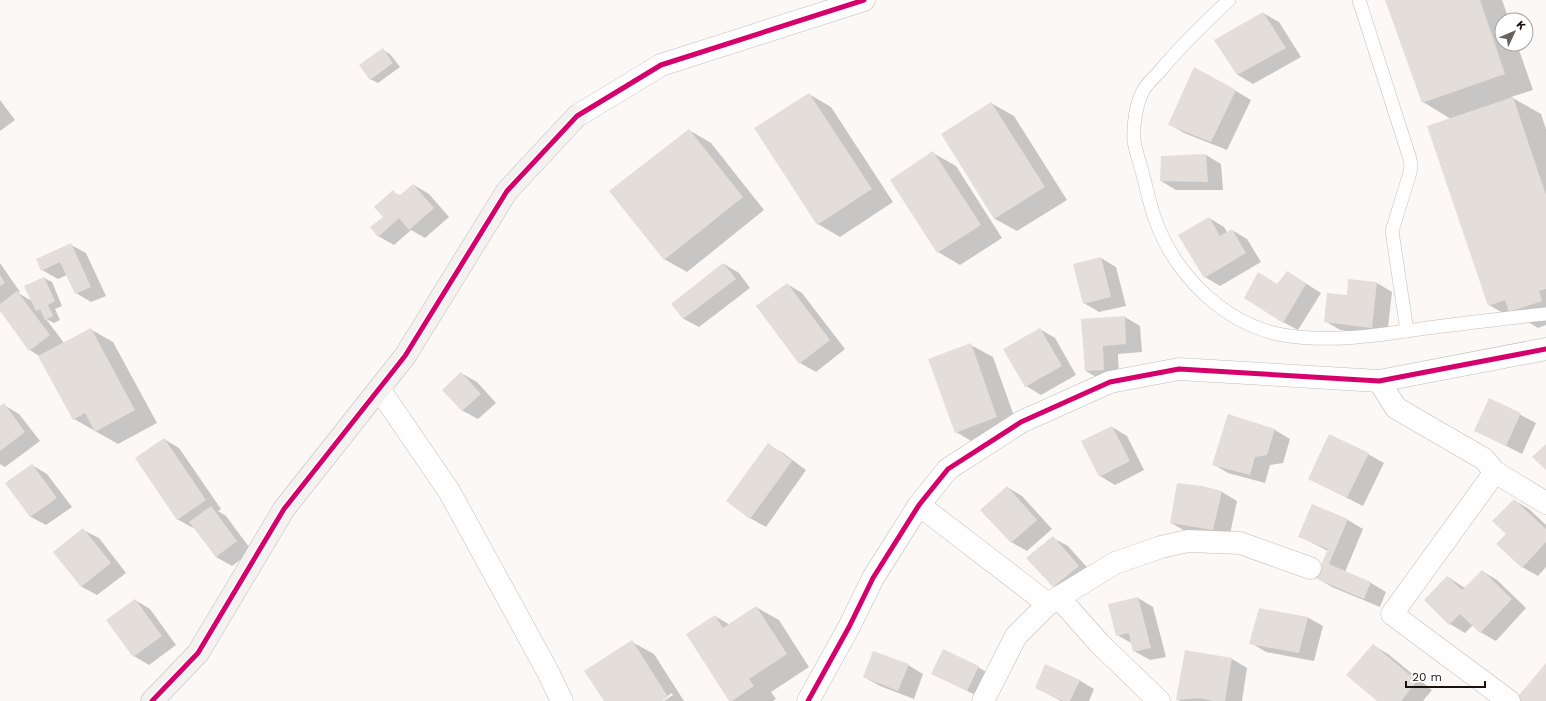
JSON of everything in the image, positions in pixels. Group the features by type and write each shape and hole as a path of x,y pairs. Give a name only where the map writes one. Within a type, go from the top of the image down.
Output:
{"street":[{"path":"152,701 198,653 284,509 405,356 507,191 577,116 661,65 864,0"},
{"path":"808,701 849,627 873,578 919,505 948,469 1021,422 1110,382 1179,369 1379,381 1546,349"},
{"path":"1379,381 1396,408 1484,459 1494,472 1546,503"},
{"path":"379,389 448,491 547,670 562,701"},
{"path":"1494,472 1392,614 1509,701"},
{"path":"919,505 1054,601 1159,701"},
{"path":"983,701 1016,636 1054,601 1115,563 1161,547 1188,542 1240,543 1310,568"}],"lane":[{"path":"1229,0 1179,48 1144,89 1136,112 1134,141 1156,220 1165,242 1177,262 1192,281 1208,297 1226,312 1247,323 1263,330 1298,337 1364,337 1487,320 1546,314"},
{"path":"1359,0 1410,158 1411,167 1409,176 1392,231 1407,331"}],"building":[{"path":"1385,0 1480,0 1494,41 1494,52 1498,52 1505,74 1422,103"},
{"path":"1263,12 1286,48 1237,75 1214,40"},
{"path":"383,48 393,63 370,80 359,65"},
{"path":"1194,67 1236,90 1211,142 1168,125"},
{"path":"809,93 872,189 817,225 754,128"},
{"path":"1513,97 1546,195 1546,289 1539,291 1542,301 1509,312 1505,300 1488,306 1427,126"},
{"path":"991,102 1045,187 994,219 941,134"},
{"path":"689,129 743,197 664,260 609,191"},
{"path":"933,151 981,225 937,253 890,180"},
{"path":"1206,154 1208,182 1160,181 1161,156"},
{"path":"413,184 434,208 409,230 399,218 378,237 370,227 383,217 374,207 393,190 399,196"},
{"path":"1209,217 1220,236 1232,229 1246,253 1204,278 1178,235"},
{"path":"71,243 91,287 75,294 60,262 41,271 36,259"},
{"path":"1101,257 1111,297 1083,304 1073,264"},
{"path":"723,263 736,279 683,319 671,304"},
{"path":"1287,271 1306,284 1283,323 1244,298 1258,272 1277,284"},
{"path":"0,275 5,283 0,286"},
{"path":"44,277 55,301 48,305 53,316 45,320 40,309 36,311 24,286"},
{"path":"1348,279 1377,282 1372,328 1324,322 1327,293 1347,295"},
{"path":"787,283 830,340 799,364 756,306"},
{"path":"17,291 50,335 29,351 0,311 0,304"},
{"path":"1125,316 1126,344 1103,346 1104,370 1085,371 1081,319"},
{"path":"91,328 135,410 95,432 85,413 73,420 38,356"},
{"path":"1040,328 1062,366 1025,387 1003,349"},
{"path":"971,343 997,417 955,433 928,359"},
{"path":"461,372 481,394 462,411 442,390"},
{"path":"1489,398 1521,413 1506,446 1474,431"},
{"path":"4,403 25,432 0,451 0,406"},
{"path":"1228,414 1275,429 1267,455 1255,457 1250,475 1212,465"},
{"path":"1112,426 1130,461 1099,477 1081,441"},
{"path":"1329,434 1369,453 1347,498 1308,479"},
{"path":"164,438 206,500 177,520 135,458"},
{"path":"768,443 792,461 750,519 726,501"},
{"path":"1546,444 1546,470 1532,457"},
{"path":"32,464 57,498 30,517 5,483"},
{"path":"1177,483 1202,486 1222,491 1213,530 1170,523"},
{"path":"1007,486 1037,520 1011,543 980,510"},
{"path":"1514,499 1546,529 1546,542 1522,568 1496,544 1506,534 1492,521"},
{"path":"1312,504 1348,519 1329,564 1371,582 1364,599 1315,578 1328,549 1298,537"},
{"path":"211,506 237,541 216,557 189,522"},
{"path":"83,528 111,563 81,587 53,552"},
{"path":"1053,536 1079,566 1053,587 1026,558"},
{"path":"1482,570 1512,599 1480,633 1460,614 1449,625 1424,600 1447,576 1462,590"},
{"path":"1138,597 1151,648 1133,652 1129,633 1116,636 1108,604"},
{"path":"135,599 162,636 133,657 106,620"},
{"path":"756,606 787,654 749,679 754,686 732,701 729,701 686,634 715,615 723,628"},
{"path":"1259,608 1308,617 1299,653 1249,644"},
{"path":"632,640 668,697 662,701 604,701 584,671"},
{"path":"1373,644 1417,681 1401,701 1377,701 1346,675"},
{"path":"943,649 979,666 967,691 931,674"},
{"path":"1185,650 1232,658 1225,701 1214,701 1199,698 1176,700"},
{"path":"873,651 909,664 898,691 863,677"},
{"path":"1546,663 1546,701 1514,701"},
{"path":"1045,664 1080,680 1070,701 1063,701 1035,688"}],"cycle path":[{"path":"152,701 198,653 284,509 405,356 507,191 577,116 661,65 864,0"},
{"path":"808,701 849,627 873,578 919,505 948,469 1021,422 1110,382 1179,369 1379,381 1546,349"}]}
